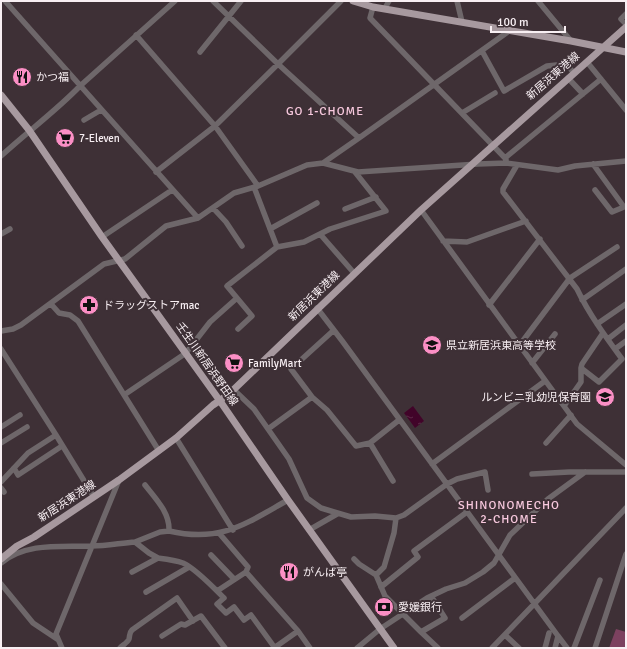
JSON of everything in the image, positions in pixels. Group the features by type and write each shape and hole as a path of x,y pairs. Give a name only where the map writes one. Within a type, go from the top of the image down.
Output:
{"main road":[{"path":"353,1 373,7 626,52"},
{"name":"新居浜東港線","path":"1,559 17,546 34,537 119,480 176,438 213,405 220,401 420,210 603,48 626,25"},
{"name":"壬生川新居浜野田線","path":"1,95 29,130 102,237 186,353 309,530 394,648"}],"street":[{"path":"6,1 198,218"},
{"path":"1,156 29,130 68,98 175,1"},
{"path":"213,1 278,64 359,138"},
{"path":"200,52 241,1"},
{"path":"156,172 215,126 341,1"},
{"path":"385,8 389,1"},
{"path":"457,1 462,22"},
{"path":"538,1 571,41"},
{"path":"373,7 370,18 506,160 517,165 558,170 575,166 626,161"},
{"path":"626,14 621,19 626,25"},
{"path":"323,163 509,31"},
{"path":"136,35 215,126 256,187 277,247"},
{"path":"482,51 504,91 547,66 566,64 583,94"},
{"path":"587,62 626,110"},
{"path":"1,331 13,329 21,324 51,304 104,264 125,259 166,226 198,218 234,193 256,187 307,165 323,163 355,172 472,164 506,160 601,79"},
{"path":"462,113 495,93"},
{"path":"84,120 101,110"},
{"path":"593,164 624,207 612,212 595,190"},
{"path":"517,165 503,189 503,192 570,278 597,324 622,359 599,382 581,368"},
{"path":"238,329 252,316 227,286 277,247 304,242 330,229 386,210 355,172"},
{"path":"102,237 172,190"},
{"path":"345,210 376,197"},
{"path":"270,229 317,203"},
{"path":"213,208 226,222 242,246"},
{"path":"420,210 577,424 626,465"},
{"path":"443,241 467,242 526,222"},
{"path":"1,234 10,229"},
{"path":"320,234 354,274"},
{"path":"489,305 540,239"},
{"path":"519,346 570,278 617,247"},
{"path":"582,300 626,269"},
{"path":"124,394 186,353 210,322 237,298"},
{"path":"51,304 59,314 70,316 78,321 159,450"},
{"path":"597,324 626,304"},
{"path":"317,308 567,648"},
{"path":"608,339 626,325"},
{"path":"334,330 291,369 312,396 327,410 356,446 370,443 399,420"},
{"path":"564,406 580,382 582,364 603,332"},
{"path":"532,363 555,334"},
{"path":"615,350 626,341"},
{"path":"1,349 94,498"},
{"path":"432,464 545,381"},
{"path":"233,389 254,409 289,459 307,498 320,508 351,518 374,516 396,518 404,515 447,484 457,479 485,472 488,490"},
{"path":"268,429 312,396"},
{"path":"1,427 20,415"},
{"path":"546,443 571,415"},
{"path":"1,443 27,427"},
{"path":"3,480 28,453 56,435"},
{"path":"176,438 233,530"},
{"path":"370,443 393,481"},
{"path":"14,468 18,475 62,446"},
{"path":"357,648 380,629 431,596 465,583 483,572 494,563 510,535 521,524 548,499 585,472"},
{"path":"532,474 626,472"},
{"path":"1,473 3,480"},
{"path":"62,648 56,634 119,480"},
{"path":"146,485 166,514 170,524 170,531"},
{"path":"1,563 26,549 73,545 93,546 135,542 160,532 170,531 206,536 220,533 233,530 288,500"},
{"path":"492,648 626,508"},
{"path":"381,587 418,557 414,551 467,512"},
{"path":"309,530 337,514"},
{"path":"376,575 384,567 394,533 396,518"},
{"path":"217,591 246,572 248,567 220,533"},
{"path":"135,542 140,547 158,558 173,560 189,567 224,598 216,604 226,613 234,607 244,620 251,615 274,648 298,631"},
{"path":"595,648 626,554"},
{"path":"211,555 234,579"},
{"path":"132,572 158,558"},
{"path":"354,559 376,575 385,596 438,648"},
{"path":"146,592 189,567"},
{"path":"246,572 298,631 310,648"},
{"path":"462,618 515,578"},
{"path":"574,648 600,580"},
{"path":"1,584 33,623 57,639"},
{"path":"421,632 446,618 431,596"},
{"path":"120,648 130,638 129,633 132,630 177,598 192,621"},
{"path":"162,636 181,624 185,625 201,616 225,648"},
{"path":"545,648 549,633"},
{"path":"505,636 519,648"},
{"path":"556,648 558,636"}],"shaded area":[{"path":"616,629 626,632 626,648 609,648"}],"water":[{"path":"413,406 424,421 415,428 404,413"}],"place":[{"name":"かつ福","path":"22,77"},
{"name":"7-Eleven","path":"65,138"},
{"name":"ドラッグストアmac","path":"89,305"},
{"name":"県立新居浜東高等学校","path":"432,345"},
{"name":"FamilyMart","path":"234,363"},
{"name":"ルンビニ乳幼児保育園","path":"605,397"},
{"name":"がんば亭","path":"289,572"},
{"name":"愛媛銀行","path":"384,607"}],"district":[{"name":"GO 1-CHOME","path":"325,111"},
{"name":"SHINONOMECHO 2-CHOME","path":"509,512"}]}
